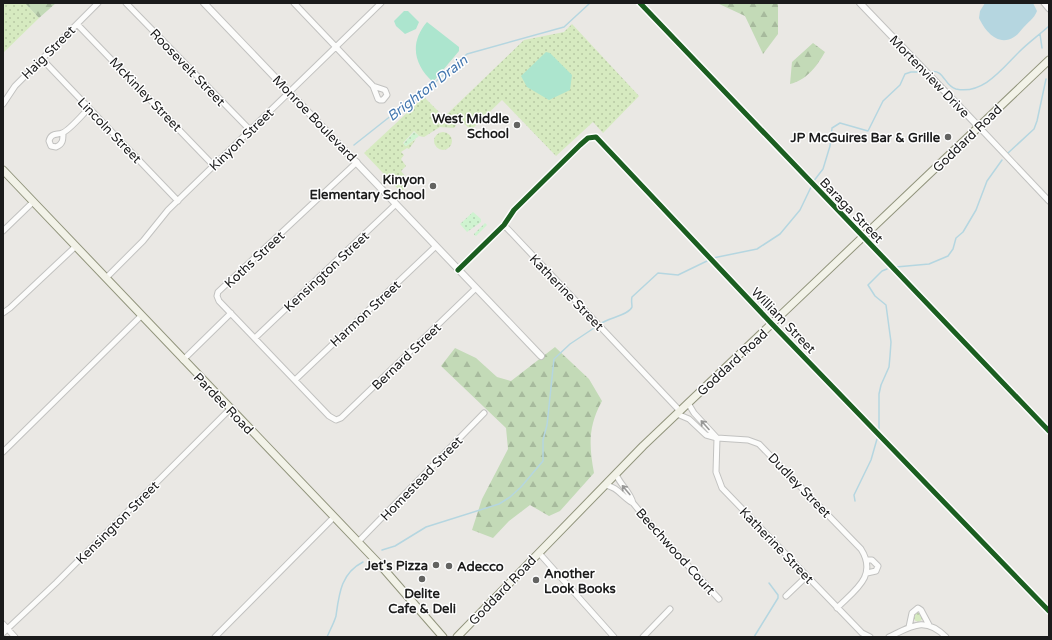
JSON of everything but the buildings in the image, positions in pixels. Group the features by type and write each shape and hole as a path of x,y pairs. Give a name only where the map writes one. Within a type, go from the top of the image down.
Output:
{"main road":[{"name":"Goddard Road","path":"457,637 605,484 863,237 1048,63"},
{"name":"Pardee Road","path":"3,170 358,542 414,602 443,637"}],"street":[{"name":"Haig Street","path":"3,104 15,86 98,3"},
{"name":"Roosevelt Street","path":"126,3 250,130"},
{"name":"Monroe Boulevard","path":"204,3 290,91 541,356"},
{"path":"294,3 373,86"},
{"name":"Kinyon Street","path":"106,278 143,241 178,201 381,3"},
{"name":"Baraga Street","path":"640,3 1049,431"},
{"name":"Mortenview Drive","path":"860,3 1049,201"},
{"path":"1044,3 1049,9"},
{"name":"McKinley Street","path":"77,24 214,166"},
{"name":"Lincoln Street","path":"42,59 178,201"},
{"path":"63,133 89,108"},
{"name":"William Street","path":"504,225 514,210 588,138 594,136 772,324 1049,611"},
{"name":"Koths Street","path":"231,313 218,300 218,292 357,162"},
{"path":"3,231 33,202"},
{"name":"Kensington Street","path":"255,338 396,204"},
{"path":"458,270 504,225"},
{"name":"Katherine Street","path":"504,225 679,413 689,419 706,435 717,438 716,472 720,485 837,608 862,633 870,637"},
{"path":"3,313 76,246"},
{"name":"Harmon Street","path":"295,380 436,246"},
{"name":"Bernard Street","path":"295,380 334,420 340,418 476,288"},
{"path":"183,360 231,313 295,380"},
{"path":"3,452 141,316"},
{"path":"688,404 694,413 717,438"},
{"name":"Kensington Street","path":"3,633 56,583 230,409"},
{"name":"Homestead Street","path":"358,542 484,413"},
{"name":"Dudley Street","path":"717,438 748,440 759,444 861,548 866,560 867,573 859,586 837,608"},
{"name":"Beechwood Court","path":"616,474 618,480 631,496 633,503 655,530 719,599"},
{"name":"Beechwood Court","path":"605,484 613,486 627,500 633,503"},
{"path":"215,637 334,517"},
{"path":"539,553 614,637"},
{"name":"Dudley Street","path":"866,560 872,560 878,566 876,571 867,573"},
{"path":"786,596 807,576"},
{"path":"909,627 912,613 918,608 921,610 929,625"},
{"path":"643,637 670,610"},
{"path":"3,624 15,637"},
{"path":"889,637 909,627 919,624 929,625 938,629 946,637"}],"green space":[{"path":"3,3 25,3 39,18 3,53"},
{"path":"25,3 56,3 39,18"},
{"path":"717,3 778,3 778,34 763,54 745,16"},
{"path":"404,11 408,11 419,22 416,29 405,34 396,26 394,21"},
{"path":"427,22 459,47 459,51 433,82 422,68 416,54 418,38 421,30"},
{"name":"West Middle School","path":"572,24 639,96 603,133 593,122 556,156 502,100 471,130 460,120 454,128 440,127 424,137 419,136 414,131 403,143 406,146 416,139 409,149 407,148 401,152 404,155 401,159 406,166 401,171 410,182 401,192 364,153 424,97 444,117 524,40 564,32"},
{"path":"813,43 825,52 811,72 802,79 790,84 792,62"},
{"path":"546,52 550,53 572,75 570,90 549,100 527,87 521,76"},
{"path":"414,132 419,136 406,146 404,145 404,143"},
{"path":"439,132 447,132 452,137 450,148 447,150 439,150 434,145 434,137"},
{"path":"473,212 481,219 481,222 467,232 460,224"},
{"path":"485,223 487,225 476,236 474,235 474,234"},
{"path":"555,347 589,379 602,401 594,419 591,436 591,454 594,473 560,511 549,516 530,505 509,521 493,538 472,530 482,499 508,449 506,428 441,366 455,348 476,358 497,377 511,381"},
{"path":"918,612 923,617 918,622 913,617"}],"water":[{"path":"985,3 1033,3 1037,11 1033,18 1017,35 1008,40 1003,40 997,39 988,32 979,18 980,11"}],"waterway":[{"name":"Brighton Drain","path":"354,145 397,111 413,102 467,54 564,27 590,3"},
{"path":"930,72 935,71 941,75 949,85 956,89 966,90 975,88 999,73 1022,49 1049,26"},
{"path":"1040,34 1042,48"},
{"path":"813,182 823,169 830,146 832,128 840,123 868,131 883,101 900,85 905,74 911,72 924,72"},
{"path":"1008,153 1034,129 1046,79"},
{"path":"896,267 929,264 948,256 953,249 956,238 963,232 976,210 987,181 1002,160"},
{"path":"713,258 757,249 780,234 800,210 812,185"},
{"path":"600,324 630,310 632,307 632,297 658,273 678,275 709,260"},
{"path":"879,429 879,394 881,385 889,367 891,342 886,305 875,296 868,285 882,271 887,269"},
{"path":"382,550 395,546 426,527 499,504 521,487 543,461 543,440 547,425 554,359 570,344 597,326"},
{"path":"855,501 854,495 871,460 877,439"},
{"path":"327,637 336,616 342,585 350,572 363,562"},
{"path":"754,637 778,598 778,595 769,583"}],"cycle path":[{"path":"640,3 1049,431"},
{"path":"458,270 504,225 514,210 580,145 588,138 596,137 772,324 1049,611"}],"place":[{"name":"West Middle School","path":"517,125"},
{"name":"JP McGuires Bar & Grille","path":"948,137"},
{"name":"Kinyon Elementary School","path":"433,186"},
{"name":"Jet's Pizza","path":"436,565"},
{"name":"Adecco","path":"449,566"},
{"name":"Delite Cafe & Deli","path":"422,579"},
{"name":"Another Look Books","path":"536,580"}]}
